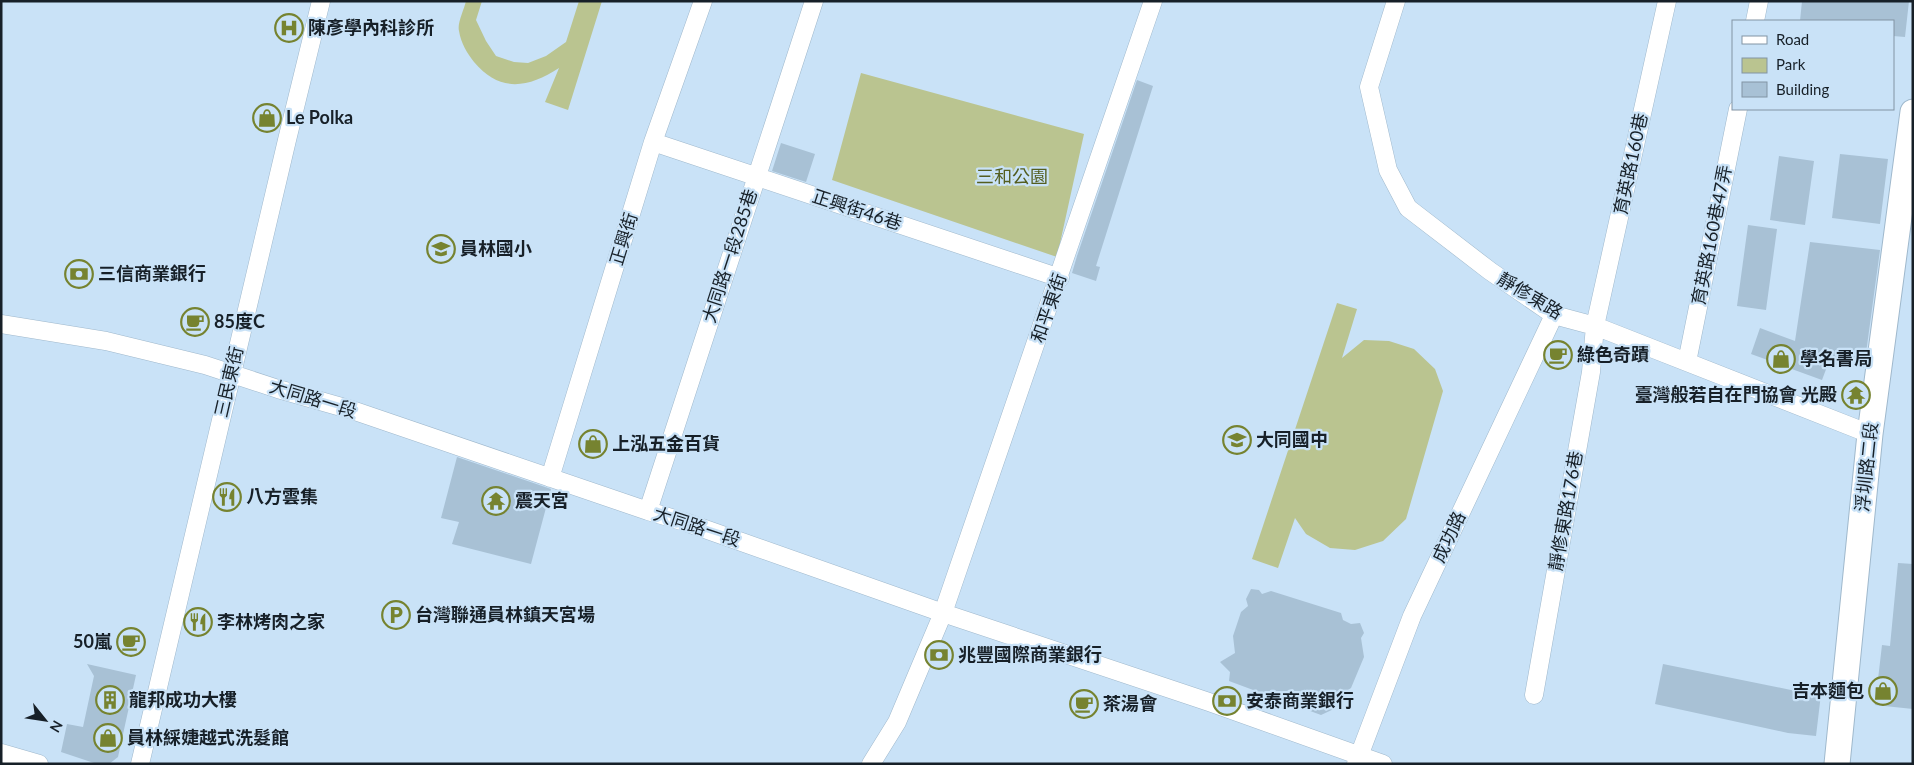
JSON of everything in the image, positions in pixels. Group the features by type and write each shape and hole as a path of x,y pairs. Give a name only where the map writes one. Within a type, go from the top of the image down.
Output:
{"street":[{"name":"三民東街","path":"140,764 321,1"},
{"name":"正興街","path":"550,478 654,142 703,1"},
{"name":"大同路一段285巷","path":"648,511 814,1"},
{"name":"和平東街","path":"871,764 897,722 943,613 1154,1"},
{"name":"靜修東路","path":"1396,1 1369,88 1388,170 1408,208 1490,271 1554,315 1595,326 1870,434"},
{"name":"育英路160巷","path":"1595,326 1667,1"},
{"path":"1755,20 1759,1"},
{"name":"育英路160巷47弄","path":"1687,362 1738,110"},
{"name":"浮圳路二段","path":"1837,764 1870,434 1913,112"},
{"name":"正興街46巷","path":"654,142 1060,278"},
{"name":"成功路","path":"1357,760 1412,616 1554,315"},
{"name":"大同路一段","path":"1,324 106,341 205,365 231,375 352,410 693,525 943,613 1209,702 1357,760 1383,764"},
{"name":"靜修東路176巷","path":"1534,695 1591,372 1595,326"},
{"path":"1,753 39,764"}],"green space":[{"path":"466,1 482,1 476,20 496,56 514,62 528,63 546,56 566,42 579,1 602,1 568,110 545,102 559,68 536,80 515,84 504,83 494,79 474,62 461,40 459,31 460,20"},
{"name":"三和公園","path":"861,73 1084,134 1057,257 832,180"},
{"path":"1337,303 1357,309 1342,358 1364,340 1389,341 1414,349 1435,369 1443,391 1406,519 1383,541 1355,550 1330,548 1306,534 1295,518 1278,568 1252,559"}],"building":[{"path":"1802,1 1909,1 1905,37 1894,36 1894,20 1800,20"},
{"path":"1137,80 1153,86 1096,266 1100,267 1096,281 1072,273"},
{"path":"781,143 815,154 806,182 772,171"},
{"path":"1840,154 1888,159 1880,224 1832,218"},
{"path":"1779,156 1814,161 1805,225 1770,220"},
{"path":"1748,225 1777,229 1766,310 1737,306"},
{"path":"1810,242 1880,250 1864,368 1828,364 1822,380 1751,354 1760,328 1795,341"},
{"name":"震天宮","path":"457,457 551,489 531,564 452,544 459,522 441,518"},
{"path":"1898,563 1913,564 1913,709 1875,705 1882,645 1890,646"},
{"path":"1251,589 1259,590 1262,594 1271,591 1341,613 1343,620 1351,624 1360,623 1364,633 1361,638 1364,657 1351,688 1336,698 1336,708 1321,715 1229,681 1230,672 1220,662 1235,653 1233,636 1241,612 1248,606 1246,599"},
{"name":"龍邦成功大樓","path":"87,664 136,675 118,757 109,764 97,764 61,752 67,724 83,727 94,676"},
{"path":"1663,664 1791,690 1821,694 1816,736 1788,733 1655,704"}],"place":[{"name":"陳彥學內科診所","path":"289,28"},
{"name":"Le Polka","path":"267,118"},
{"name":"員林國小","path":"441,249"},
{"name":"三信商業銀行","path":"79,274"},
{"name":"85度C","path":"195,322"},
{"name":"綠色奇蹟","path":"1558,355"},
{"name":"學名書局","path":"1781,359"},
{"name":"臺灣般若自在門協會 光殿","path":"1856,395"},
{"name":"大同國中","path":"1237,440"},
{"name":"上泓五金百貨","path":"593,444"},
{"name":"八方雲集","path":"227,497"},
{"name":"震天宮","path":"496,501"},
{"name":"台灣聯通員林鎮天宮場","path":"396,615"},
{"name":"李林烤肉之家","path":"198,622"},
{"name":"50嵐","path":"131,642"},
{"name":"兆豐國際商業銀行","path":"939,655"},
{"name":"吉本麵包","path":"1883,691"},
{"name":"龍邦成功大樓","path":"110,700"},
{"name":"安泰商業銀行","path":"1227,701"},
{"name":"茶湯會","path":"1084,704"},
{"name":"員林綵婕越式洗髮館","path":"108,738"}]}
